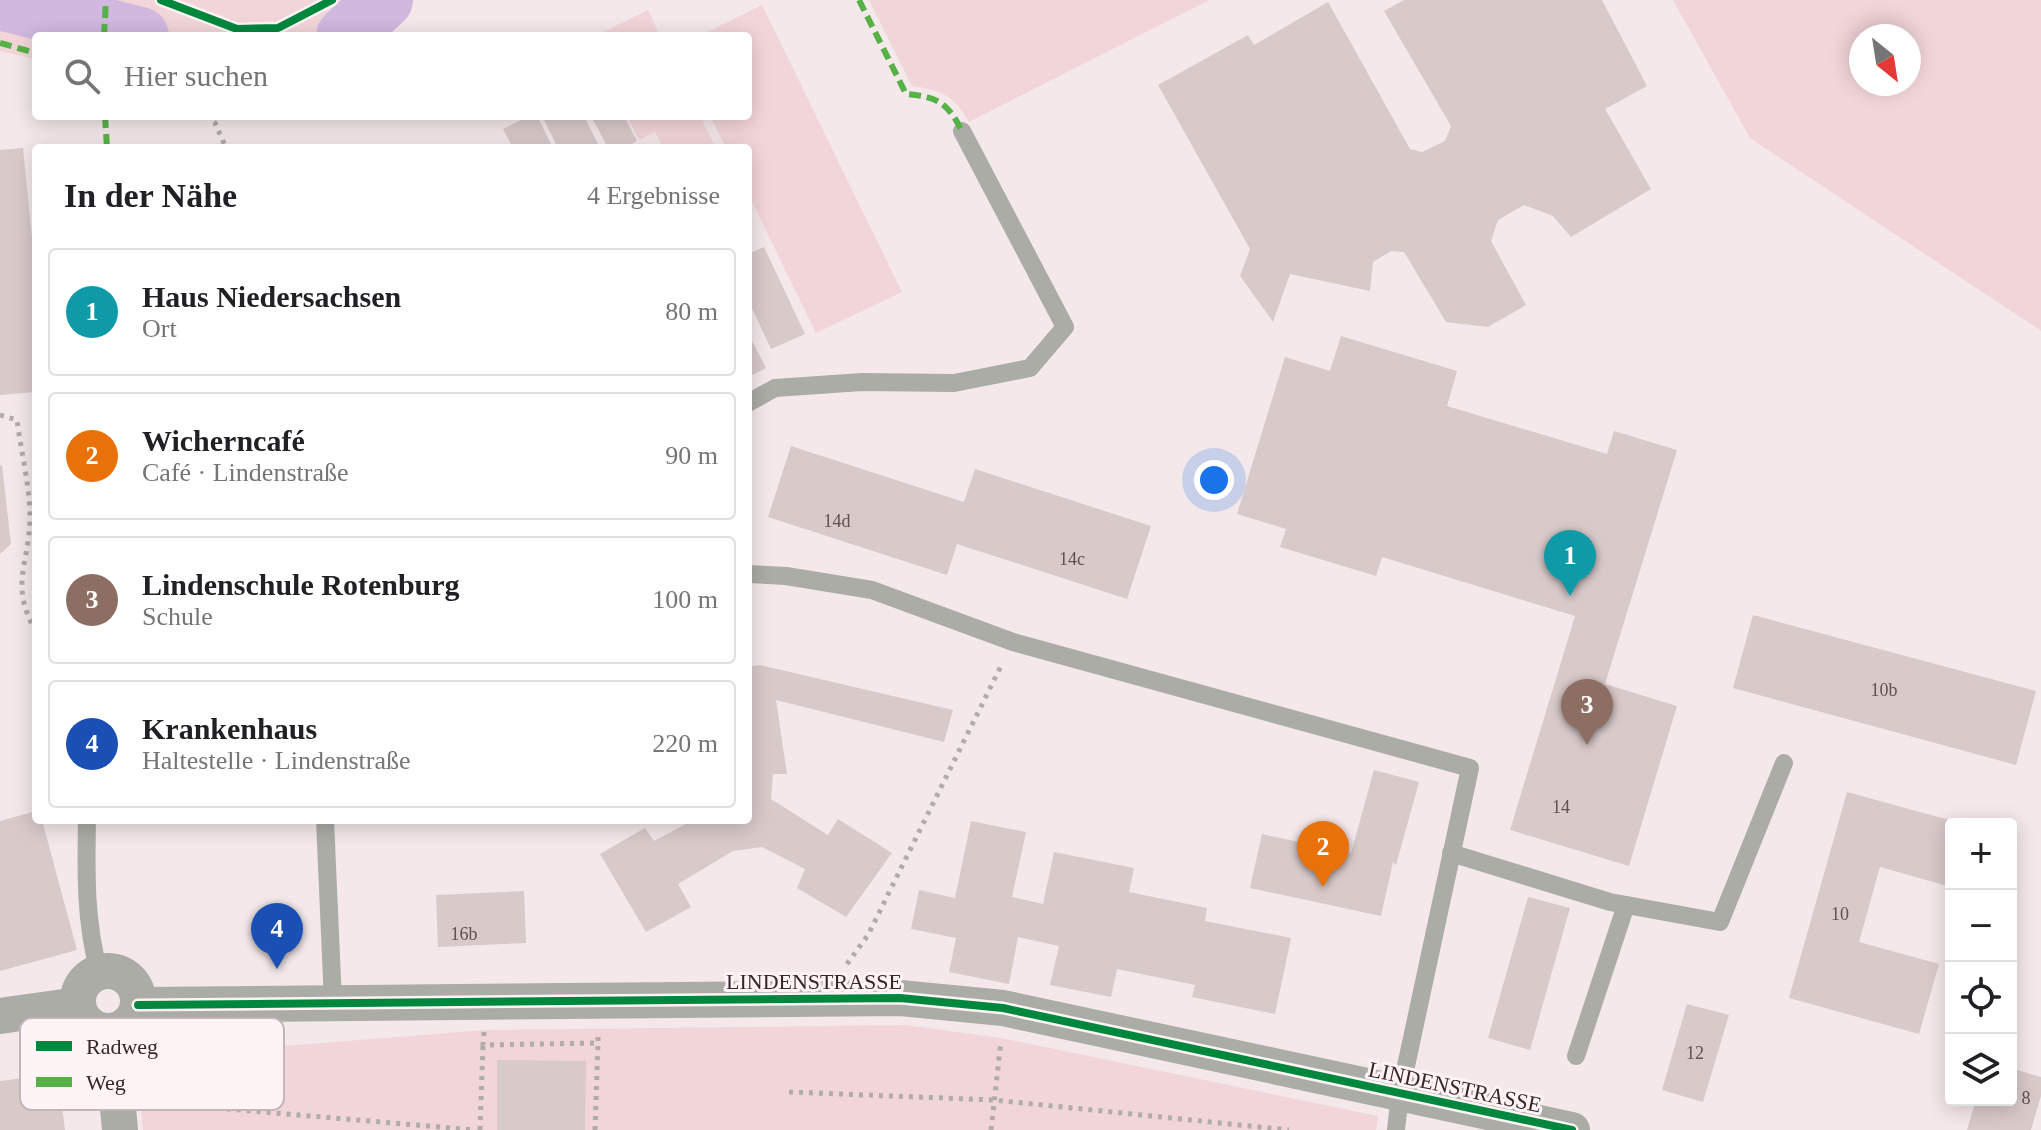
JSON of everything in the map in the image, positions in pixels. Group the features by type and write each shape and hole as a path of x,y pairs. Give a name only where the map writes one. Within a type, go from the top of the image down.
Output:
{"street":[{"path":"84,1018 78,1005 83,985 99,972 125,975 136,988 138,1005 132,1018"},
{"name":"LINDENSTRASSE","path":"138,1005 900,998 1003,1008 1570,1130"},
{"path":"0,1016 78,1005"},
{"path":"118,1110 120,1130"}],"lane":[{"path":"752,401 775,388 862,382 954,383 1030,368 1065,327 962,131"},
{"path":"752,574 786,576 872,590 1013,642 1470,768 1400,1094 1396,1130"},
{"path":"1451,853 1626,905 1720,922 1784,763"},
{"path":"87,824 90,937 99,972"},
{"path":"325,824 333,1002"},
{"path":"1576,1056 1626,905"}],"path":[{"path":"211,120 224,144"},
{"path":"0,415 17,420 30,516 27,550 20,575 21,596 32,625"},
{"path":"823,997 868,935 1013,642"},
{"path":"991,1130 1003,1008"},
{"path":"595,1130 598,1043"},
{"path":"240,1110 477,1130 483,1045"},
{"path":"789,1092 994,1100 1289,1130"}],"shaded area":[{"path":"0,0 406,0 377,32 32,32 32,58 0,51"},
{"path":"869,0 1209,0 969,122 946,95 912,86"},
{"path":"1673,0 2041,0 2041,331 1750,138"},
{"path":"762,5 902,292 816,333 752,202 752,144 724,144 712,120 752,120 752,32 707,32"},
{"path":"648,10 658,32 603,32"},
{"path":"629,120 702,120 714,144 661,144 655,132 639,140"},
{"path":"905,1025 1001,1038 1378,1116 1376,1130 143,1130 141,1110 284,1110 284,1046 484,1030"}],"building":[{"path":"1404,0 1602,0 1647,86 1605,109 1651,189 1571,237 1553,216 1524,205 1498,220 1491,241 1526,305 1488,327 1446,322 1404,252 1391,251 1373,262 1370,291 1290,274 1273,322 1240,276 1250,249 1158,85 1248,35 1254,45 1328,2 1410,149 1422,152 1445,141 1451,126 1384,11"},
{"path":"521,120 539,120 551,144 511,144 503,129"},
{"path":"544,120 586,120 598,144 556,144"},
{"path":"593,120 626,120 637,141 631,144 606,144"},
{"path":"23,148 32,238 32,392 0,395 0,150"},
{"path":"764,247 805,334 771,349 752,309 752,252"},
{"path":"1341,336 1457,371 1447,406 1607,454 1614,431 1677,450 1605,684 1677,706 1629,866 1510,830 1575,616 1382,557 1376,576 1280,547 1286,529 1237,514 1285,357 1330,371"},
{"path":"752,341 766,368 752,375"},
{"path":"791,446 964,502 975,469 1151,526 1127,599 957,544 947,575 768,517"},
{"path":"0,466 11,544 0,554"},
{"path":"1753,615 2036,691 2016,765 1733,688"},
{"path":"760,665 953,710 944,742 776,700 787,774 773,774 771,799 828,835 838,819 892,853 846,917 797,888 805,869 762,847 733,851 678,884 691,907 646,932 600,854 645,828 654,841 686,824 752,824 752,666"},
{"path":"1374,770 1419,782 1396,865 1393,862 1381,916 1250,888 1262,834 1351,853"},
{"path":"1847,792 1945,819 1945,885 1880,867 1859,942 1939,964 1919,1034 1789,998"},
{"path":"32,812 32,824 43,824 77,950 0,971 0,821"},
{"path":"971,821 1026,832 1012,897 1043,904 1054,852 1134,868 1129,892 1207,908 1205,921 1291,938 1275,1014 1192,997 1195,985 1117,969 1111,997 1050,985 1059,946 1018,937 1009,984 949,972 956,938 911,929 919,890 955,898"},
{"path":"524,891 526,943 438,947 436,895"},
{"path":"1528,897 1570,908 1530,1050 1488,1038"},
{"path":"1687,1004 1729,1015 1703,1102 1662,1090"},
{"path":"497,1060 586,1061 585,1130 497,1130"},
{"path":"2017,1070 2041,1077 2041,1096 2031,1130 1967,1130 1974,1106 2017,1106"},
{"path":"20,1078 20,1110 62,1110 65,1130 0,1130 0,1081"}],"waterway":[{"path":"349,32 384,0"},
{"path":"0,1 124,32"}],"marked path":[{"path":"104,32 106,0"},
{"path":"859,0 906,94 934,99 946,107 962,131"},
{"path":"0,43 32,52"},
{"path":"105,120 107,144"}],"cycle path":[{"path":"161,0 237,29 278,28 332,0"},
{"path":"138,1005 900,998 1003,1008 1572,1130"}],"place":[{"name":"Haus Niedersachsen","path":"1570,596"},
{"name":"Lindenschule Rotenburg","path":"1587,745"},
{"name":"Wicherncafé","path":"1323,887"},
{"name":"Krankenhaus","path":"277,969"}]}
